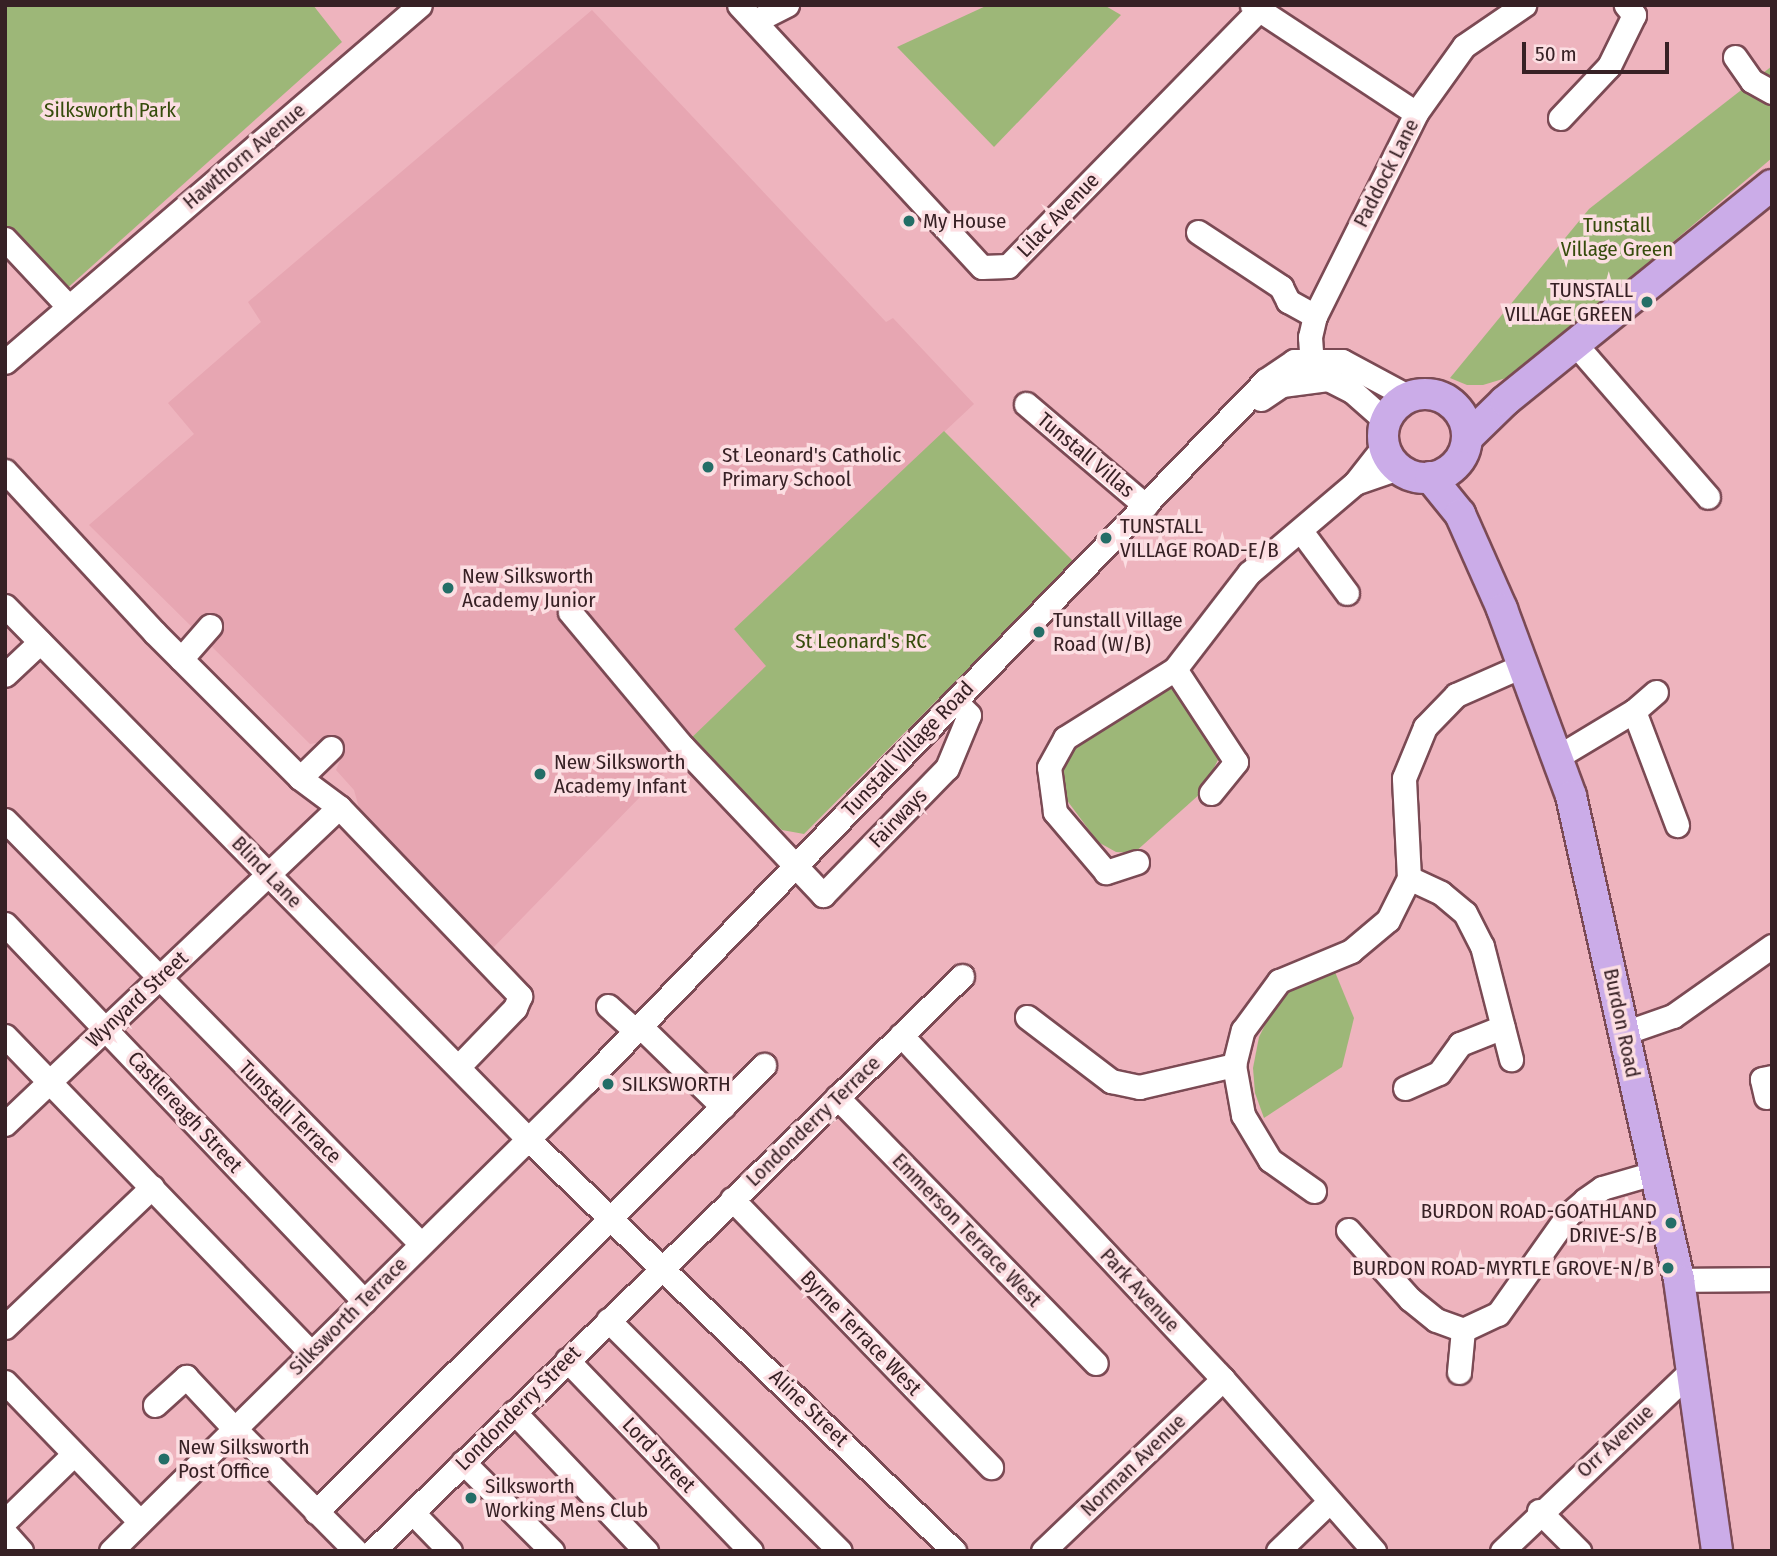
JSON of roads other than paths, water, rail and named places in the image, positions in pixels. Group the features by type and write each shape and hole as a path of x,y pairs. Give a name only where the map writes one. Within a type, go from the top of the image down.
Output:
{"main road":[{"path":"1463,449 1462,414 1453,404 1433,395 1409,397 1389,445 1413,476 1430,477 1463,449 1505,401 1772,185"},
{"path":"1453,404 1505,401"},
{"name":"Burdon Road","path":"1460,514 1463,449"},
{"name":"Burdon Road","path":"1430,477 1460,514 1559,756 1679,1280 1717,1551"}],"street":[{"name":"Hawthorn Avenue","path":"5,362 421,5"},
{"path":"747,13 787,5"},
{"name":"Paddock Lane","path":"1313,369 1315,316 1416,113 1464,46 1524,5"},
{"path":"1256,8 1416,113"},
{"name":"Lilac Avenue","path":"747,13 982,267 1007,266 1256,8"},
{"path":"1560,118 1609,66 1635,9"},
{"path":"1735,57 1752,81 1772,92"},
{"path":"1198,232 1282,288 1288,301 1315,316"},
{"path":"5,239 68,306"},
{"path":"1576,345 1708,497"},
{"name":"Tunstall Village Road","path":"586,1082 1279,369 1313,369 1342,361 1409,397"},
{"path":"1138,862 1106,872 1055,812 1049,767 1065,738 1175,668 1249,573 1355,483 1389,445 1340,383 1313,369"},
{"name":"Tunstall Villas","path":"1026,404 1146,506"},
{"path":"5,471 181,659 300,778 339,807 520,996 515,1007 458,1067"},
{"path":"1301,531 1347,593"},
{"name":"Blind Lane","path":"5,606 528,1139 611,1216"},
{"path":"570,612 683,747 796,865"},
{"path":"181,659 210,626"},
{"path":"5,675 40,642"},
{"path":"1314,1191 1270,1160 1253,1137 1240,1103 1234,1065 1243,1030 1279,981 1351,951 1388,920 1409,878 1404,778 1425,727 1456,695 1524,666"},
{"path":"1175,668 1236,761 1212,793"},
{"path":"1559,756 1634,712 1656,692"},
{"name":"Fairways","path":"796,865 823,895 947,768 969,715 955,701"},
{"path":"1634,712 1678,825"},
{"path":"300,778 331,748"},
{"name":"Wynyard Street","path":"5,1124 339,807"},
{"name":"Tunstall Terrace","path":"5,820 421,1244"},
{"path":"1409,878 1441,893 1465,913 1482,946 1511,1059"},
{"name":"Castlereagh Street","path":"5,924 107,1028 364,1301"},
{"path":"1624,1033 1674,1016 1772,946"},
{"name":"Londonderry Terrace","path":"664,1266 962,976"},
{"path":"608,1006 638,1028 723,1107"},
{"path":"1027,1017 1111,1081 1139,1087 1234,1065"},
{"path":"1405,1088 1438,1073 1460,1044 1503,1027"},
{"name":"Park Avenue","path":"901,1035 1223,1379 1374,1551"},
{"path":"5,1036 311,1353"},
{"path":"316,1512 765,1065"},
{"name":"Silksworth Terrace","path":"111,1551 238,1432 311,1353 586,1082"},
{"name":"Emmerson Terrace West","path":"838,1097 1096,1363"},
{"path":"1348,1230 1410,1299 1436,1320 1463,1330 1498,1314 1568,1215 1585,1200 1602,1188 1654,1173"},
{"path":"5,1327 152,1187"},
{"name":"Byrne Terrace West","path":"732,1199 991,1467"},
{"name":"Aline Street","path":"611,1216 954,1551"},
{"name":"Londonderry Street","path":"373,1551 664,1266"},
{"path":"1679,1280 1772,1279"},
{"path":"608,1320 840,1551"},
{"path":"1459,1372 1463,1330"},
{"name":"Lord Street","path":"567,1360 751,1551"},
{"name":"Orr Avenue","path":"1502,1551 1539,1511 1690,1372"},
{"path":"155,1405 186,1377 356,1551"},
{"name":"Norman Avenue","path":"1043,1551 1223,1379"},
{"path":"5,1382 140,1522"},
{"path":"514,1412 646,1551"},
{"path":"5,1521 74,1454"},
{"path":"464,1462 552,1551"},
{"path":"1278,1551 1329,1502"},
{"path":"1539,1511 1579,1551"},
{"path":"413,1513 450,1551"},
{"path":"5,1533 21,1551"}],"place":[{"name":"My House","path":"909,221"},
{"name":"TUNSTALL VILLAGE GREEN","path":"1647,302"},
{"name":"St Leonard's Catholic Primary School","path":"708,467"},
{"name":"TUNSTALL VILLAGE ROAD-E/B","path":"1106,538"},
{"name":"New Silksworth Academy Junior","path":"448,588"},
{"name":"Tunstall Village Road (W/B)","path":"1039,632"},
{"name":"New Silksworth Academy Infant","path":"540,774"},
{"name":"SILKSWORTH","path":"608,1084"},
{"name":"BURDON ROAD-GOATHLAND DRIVE-S/B","path":"1671,1223"},
{"name":"BURDON ROAD-MYRTLE GROVE-N/B","path":"1668,1268"},
{"name":"New Silksworth Post Office","path":"164,1459"},
{"name":"Silksworth Working Mens Club","path":"471,1498"}],"park label":[{"name":"Silksworth Park","path":"110,110"},
{"name":"Tunstall Village Green","path":"1617,237"},
{"name":"St Leonard's RC","path":"861,641"}]}
